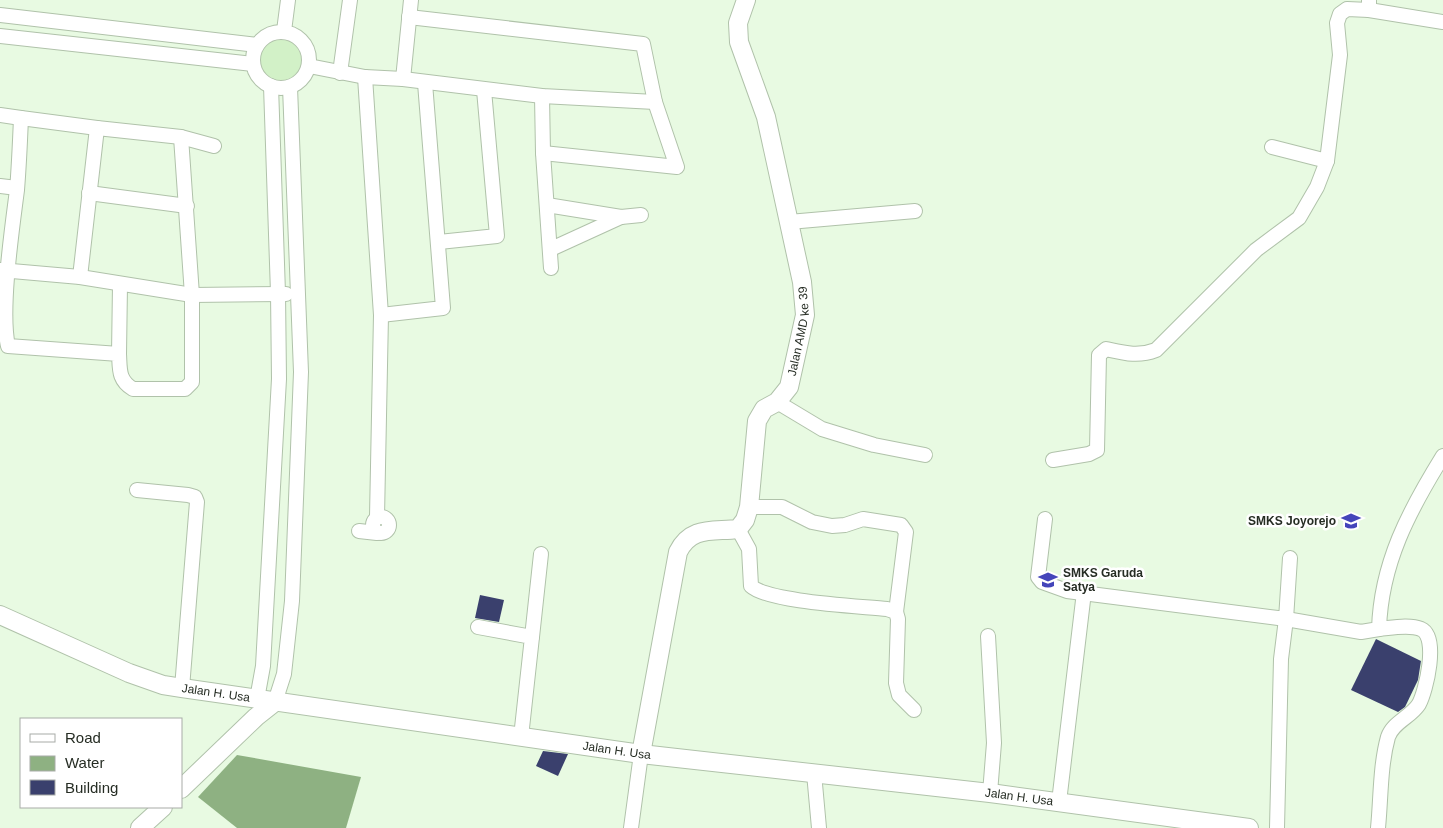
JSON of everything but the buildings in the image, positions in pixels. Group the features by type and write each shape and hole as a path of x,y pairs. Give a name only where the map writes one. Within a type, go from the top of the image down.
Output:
{"street":[{"path":"284,31 288,0"},
{"path":"340,73 350,0"},
{"path":"403,79 411,0"},
{"name":"Jalan AMD ke 39","path":"738,529 745,520 749,507 757,421 764,409 778,402 789,387 805,315 802,282 766,117 739,42 738,23 746,0"},
{"path":"1053,460 1089,454 1097,450 1099,355 1102,351 1106,349 1135,355 1145,355 1156,350 1256,250 1299,218 1317,187 1327,161 1340,55 1336,22 1340,14 1348,9 1369,5 1443,22"},
{"path":"0,15 257,44"},
{"path":"409,17 643,44 655,102 677,167 542,153"},
{"path":"284,31 299,37 308,50 309,66 302,79 290,87 271,86 259,77 253,64 257,44 269,34 284,31"},
{"path":"0,36 253,64"},
{"path":"309,66 365,77 403,79 484,90 542,96 655,102"},
{"path":"359,531 381,534 388,531 390,527 385,517 377,517 382,315 365,77"},
{"path":"382,315 443,308 425,83"},
{"path":"256,708 263,666 279,379 271,86"},
{"path":"182,788 256,708 275,702 284,674 292,601 301,372 290,87"},
{"path":"439,242 497,236 484,90"},
{"path":"542,96 542,153 551,268"},
{"path":"0,115 181,137 214,146"},
{"path":"21,118 17,188 3,271 3,332 8,346 119,354"},
{"path":"80,277 97,128"},
{"path":"120,285 120,376 125,384 133,388 185,389 189,387 192,382 192,295 181,137"},
{"path":"1272,147 1327,161"},
{"path":"0,186 17,188"},
{"path":"89,193 187,206"},
{"path":"547,205 621,217 641,215"},
{"path":"789,222 915,211"},
{"path":"551,249 621,217"},
{"path":"3,271 80,277 120,285 192,295 297,294"},
{"path":"778,402 822,429 874,445 924,455"},
{"path":"1379,629 1380,599 1395,546 1406,522 1443,456"},
{"path":"137,490 188,495 195,497 197,502 182,688"},
{"path":"749,507 782,507 812,522 832,526 845,525 863,519 901,525 906,532 896,612 898,619 896,682 899,695 914,710"},
{"path":"1046,520 1038,577 1054,587 1286,619 1361,632 1399,627 1421,629 1426,634 1430,649 1428,676 1419,704 1396,725 1389,735 1384,760 1378,828"},
{"path":"631,828 641,754 678,552 684,540 693,533 738,529 749,548 751,586 758,592 784,597 887,609 896,612"},
{"path":"521,737 541,554"},
{"path":"1277,828 1281,659 1290,558"},
{"path":"1059,802 1084,592"},
{"name":"Jalan H. Usa","path":"0,615 129,673 163,685 182,688 256,708"},
{"path":"478,627 532,638"},
{"path":"988,636 994,743 990,793"},
{"name":"Jalan H. Usa","path":"275,702 641,754 990,793 1249,828"},
{"path":"814,774 820,828"},
{"path":"140,828 162,808"}],"shaded area":[{"path":"270,36 280,36 290,40 298,48 302,63 298,78 290,86 280,90 270,90 260,86 252,78 248,68 248,58 252,48 260,40"}],"water":[{"path":"237,755 361,777 346,828 237,828 198,797"}],"place":[{"name":"SMKS Joyorejo","path":"1351,521"},
{"name":"SMKS Garuda Satya","path":"1048,580"}]}
